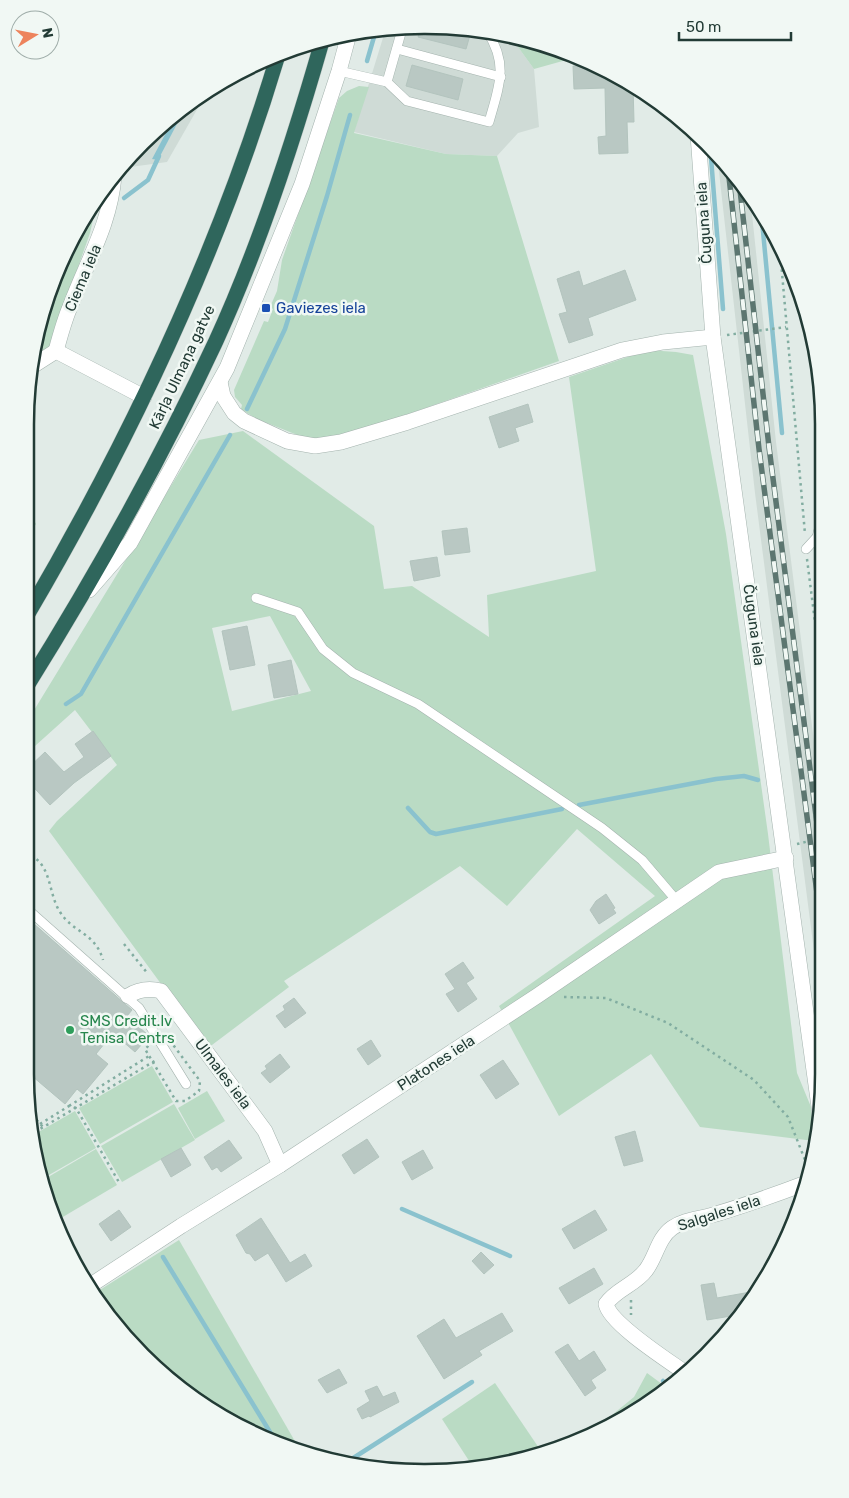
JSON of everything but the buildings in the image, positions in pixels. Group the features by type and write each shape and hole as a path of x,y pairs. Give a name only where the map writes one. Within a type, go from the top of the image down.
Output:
{"highway":[{"name":"Kārļa Ulmaņa gatve","path":"34,676 80,601 143,488 216,340 271,201 320,48"},
{"name":"Kārļa Ulmaņa gatve","path":"34,603 69,543 172,339 262,109 276,63"}],"street":[{"path":"80,601 130,543 220,382 247,322 302,184 347,41"},
{"name":"Čuguna iela","path":"699,146 713,337 815,1076"},
{"name":"Ciema iela","path":"56,351 70,307 104,229 112,189"},
{"path":"220,382 223,396 234,414 244,421 287,441 315,446 341,442 408,422 622,350 663,342 713,337"},
{"path":"39,362 56,351 144,397"},
{"name":"Platones iela","path":"94,1282 280,1165 537,996 719,872 786,858"},
{"path":"128,996 135,991 150,988 161,991"},
{"name":"Ulmales iela","path":"161,991 265,1131 280,1165"},
{"name":"Salgales iela","path":"632,1334 612,1317 606,1304 612,1295 630,1284 647,1269 662,1238 672,1228 685,1222 799,1186"},
{"path":"632,1334 680,1369"}],"lane":[{"path":"387,82 400,35"},
{"path":"339,71 387,82 407,101 489,122 501,77 500,60 491,39"},
{"path":"396,49 501,77"},
{"path":"806,549 815,539"},
{"path":"256,598 298,612 324,650 353,673 418,704 602,828 642,860 676,901"},
{"path":"34,915 128,996 139,1008 186,1084"}],"path":[{"path":"781,265 806,549 815,621"},
{"path":"713,337 786,327"},
{"path":"786,858 791,846 815,840"},
{"path":"34,860 41,864 47,873 56,905 66,920 84,932 98,946 105,966 102,974"},
{"path":"124,944 161,991"},
{"path":"537,996 606,998 668,1023 754,1080 788,1117 805,1161"},
{"path":"38,1130 168,1054"},
{"path":"40,1124 149,1056"},
{"path":"69,1106 76,1108 120,1184"},
{"path":"37,1120 43,1127"},
{"path":"630,1284 632,1334"}],"shaded area":[{"path":"450,35 501,41 516,45 534,69 539,127 518,133 497,156 446,154 354,132 383,36"},
{"path":"199,105 167,162 131,167 148,148"},
{"path":"719,168 752,211 776,442 815,750 815,959 755,493"}],"green space":[{"path":"516,45 566,60 534,69"},
{"path":"359,86 369,87 354,133 446,154 497,156 559,361 337,439 305,438 257,419 241,409 242,405 235,397 234,390 264,321 268,322 273,309 270,307 277,291 282,260 339,98 347,91"},
{"path":"94,217 90,233 50,347 40,351 54,299 74,252"},
{"path":"648,350 693,355 726,534 768,834 797,1073 811,1107 812,1121 810,1140 700,1127 651,1054 559,1116 499,1006 655,896 577,829 507,906 460,866 284,981 289,987 208,1048 49,831 57,821 117,765 75,710 34,747 34,710 199,440 243,431 374,526 384,589 412,586 489,637 487,595 596,571 569,377","holes":["270,616 311,691 232,711 212,628"]},
{"path":"152,1066 173,1102 100,1144 79,1108"},
{"path":"207,1091 225,1121 195,1139 178,1108"},
{"path":"174,1104 195,1140 122,1182 101,1146"},
{"path":"75,1111 96,1148 47,1176 38,1132"},
{"path":"96,1149 117,1185 61,1218 48,1177"},
{"path":"179,1240 296,1443 275,1435 229,1412 187,1384 148,1350 114,1311 99,1290"},
{"path":"647,1373 662,1384 608,1418 634,1397"},
{"path":"495,1383 539,1447 501,1457 469,1462 442,1419"}],"water":[{"path":"178,121 158,160 152,159 167,131"}],"waterway":[{"path":"367,61 374,37"},
{"path":"247,409 285,329 327,196 350,115"},
{"path":"124,198 148,180 159,156"},
{"path":"711,159 723,309"},
{"path":"763,229 782,433"},
{"path":"66,704 81,694 230,435"},
{"path":"579,805 716,779 744,776 758,780"},
{"path":"408,808 430,832 436,834 562,809"},
{"path":"402,1209 510,1256"},
{"path":"163,1257 270,1433"},
{"path":"353,1458 472,1382"}],"railway":[{"path":"729,180 759,449 815,878"},
{"path":"741,195 769,447 815,808"}],"place":[{"name":"Gaviezes iela","path":"266,308"},
{"name":"SMS Credit.lv Tenisa Centrs","path":"70,1030"}]}
